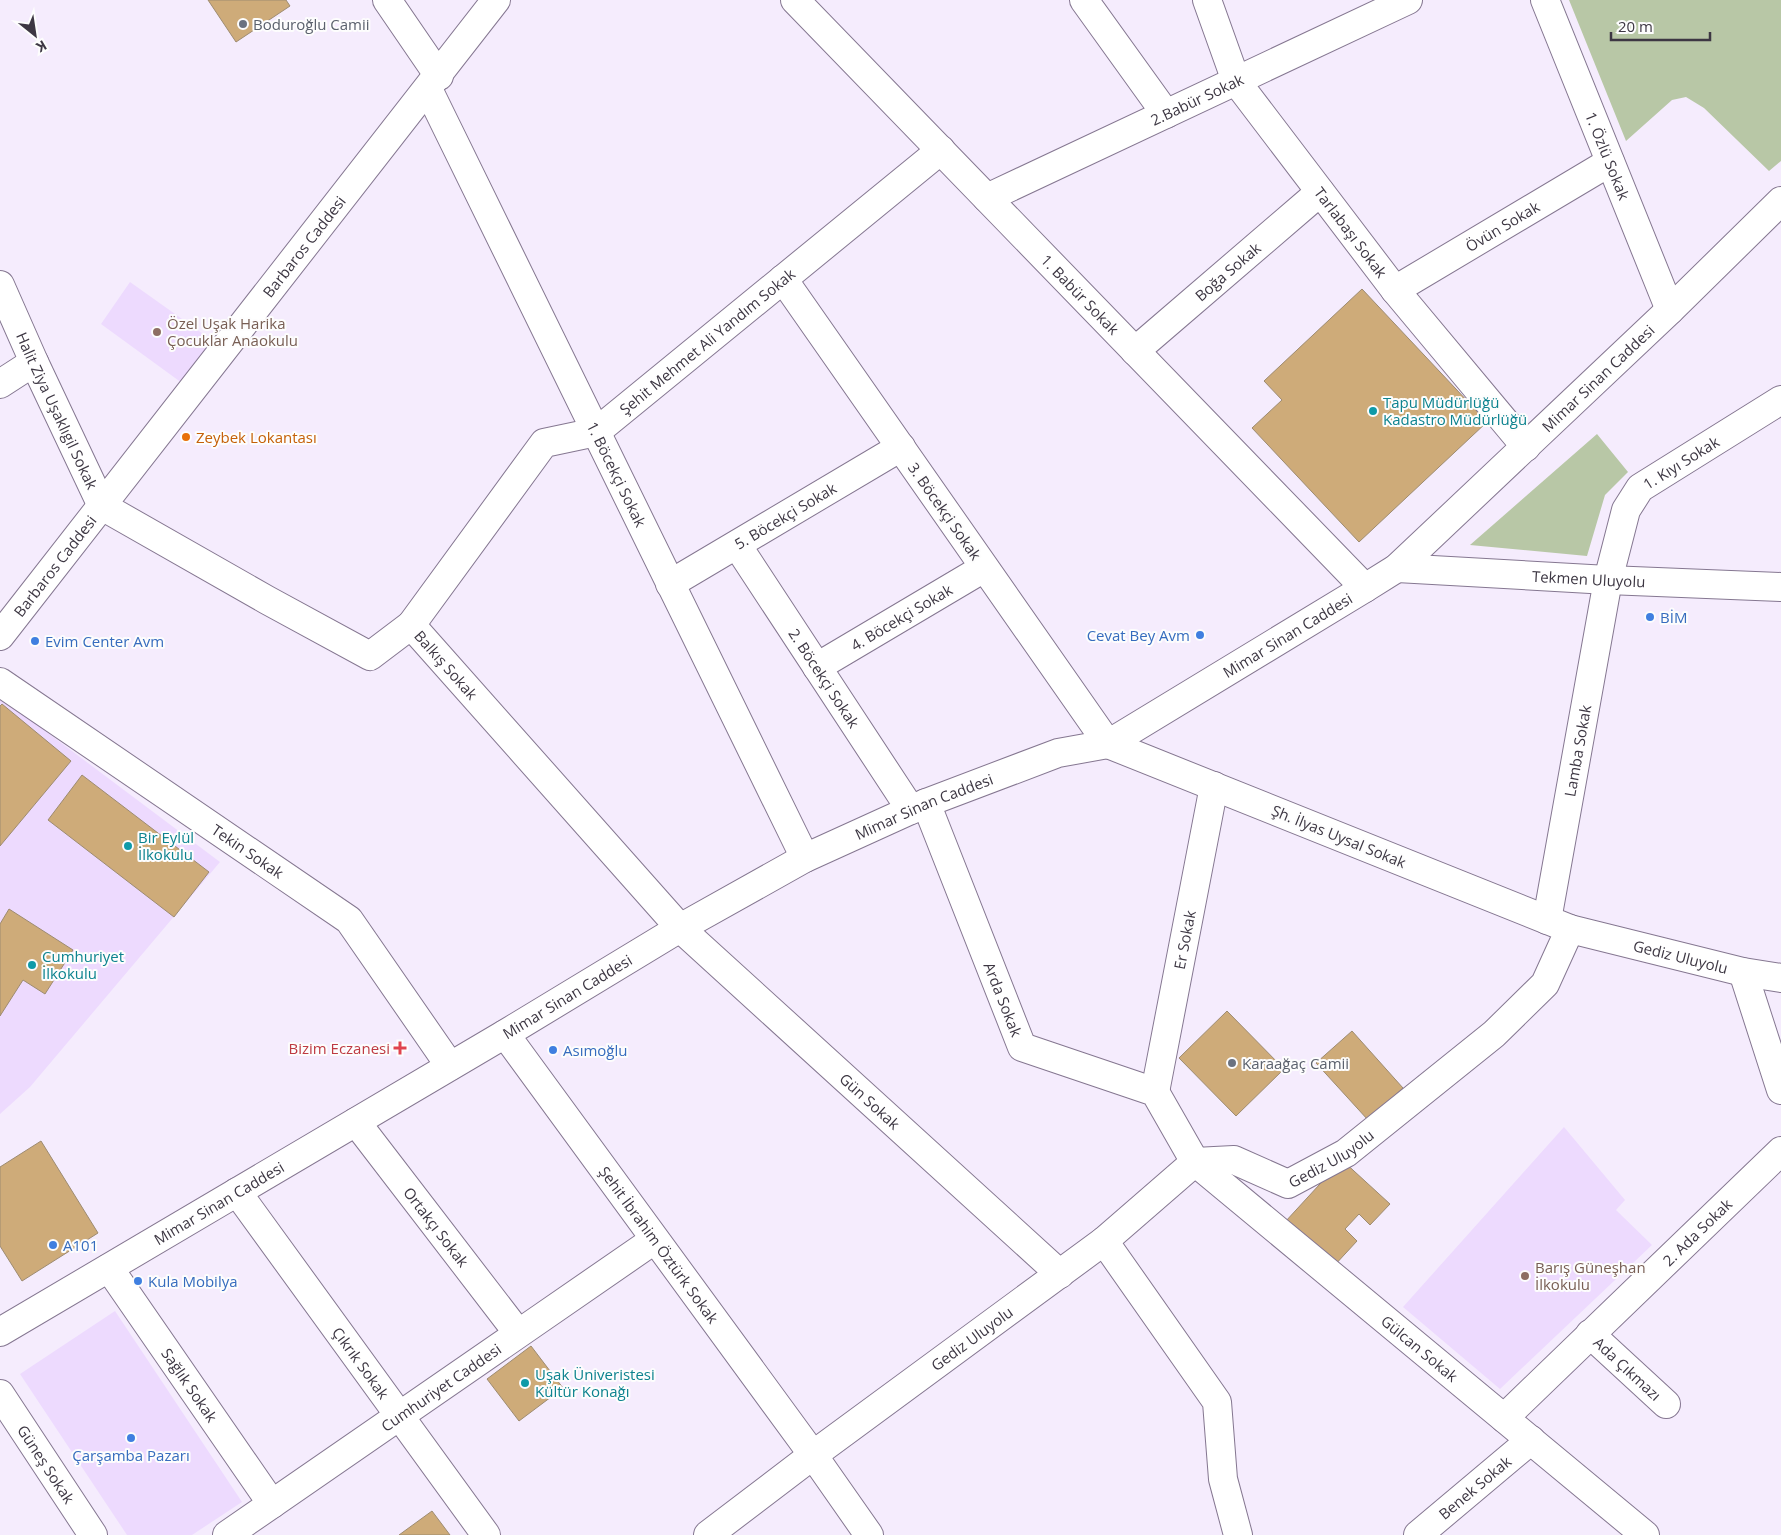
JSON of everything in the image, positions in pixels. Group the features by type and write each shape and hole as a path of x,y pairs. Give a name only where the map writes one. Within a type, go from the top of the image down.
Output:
{"street":[{"name":"1. Böcekçi Sokak","path":"386,0 433,83 596,432 805,858"},
{"name":"Barbaros Caddesi","path":"0,636 496,0"},
{"name":"1. Babür Sokak","path":"795,0 1365,588"},
{"path":"1084,0 1166,114"},
{"name":"Tarlabaşı Sokak","path":"1207,0 1236,81 1395,290 1526,447"},
{"name":"2.Babür Sokak","path":"987,198 1408,0"},
{"name":"1. Özlü Sokak","path":"1545,0 1670,310"},
{"name":"Şehit Mehmet Ali Yandım Sokak","path":"411,625 544,442 596,432 940,150"},
{"name":"Övün Sokak","path":"1395,290 1610,162"},
{"name":"Boğa Sokak","path":"1135,351 1320,192"},
{"name":"Mimar Sinan Caddesi","path":"0,1332 505,1034 680,928 805,858 918,806 1058,753 1108,744 1397,568 1670,310 1781,201"},
{"name":"3. Böcekçi Sokak","path":"783,279 1108,744"},
{"name":"Halit Ziya Uşaklıgil Sokak","path":"0,285 102,506"},
{"path":"0,384 34,362"},
{"name":"1. Kıyı Sokak","path":"1608,580 1626,510 1640,488 1781,400"},
{"name":"5. Böcekçi Sokak","path":"670,584 901,448"},
{"name":"Balkış Sokak","path":"102,506 370,656 411,625 680,928"},
{"name":"2. Böcekçi Sokak","path":"737,545 817,667 918,806"},
{"name":"4. Böcekçi Sokak","path":"817,667 984,568"},
{"name":"Tekmen Uluyolu","path":"1397,568 1608,580 1781,587"},
{"name":"Lamba Sokak","path":"1558,924 1608,580"},
{"name":"Tekin Sokak","path":"0,682 349,920 450,1066"},
{"name":"Şh. İlyas Uysal Sokak","path":"1108,744 1558,924"},
{"name":"Er Sokak","path":"1155,1092 1214,786"},
{"name":"Arda Sokak","path":"918,806 1022,1047 1155,1092"},
{"name":"Gediz Uluyolu","path":"708,1535 1104,1241 1195,1162 1234,1160 1288,1184 1346,1153 1494,1034 1546,984 1558,924 1743,972 1781,978"},
{"name":"Gün Sokak","path":"680,928 1060,1274"},
{"path":"1743,972 1781,1090"},
{"name":"Şehit İbrahim Öztürk Sokak","path":"505,1034 869,1535"},
{"path":"1155,1092 1195,1162"},
{"name":"Ortakçı Sokak","path":"356,1122 518,1333"},
{"name":"2. Ada Sokak","path":"1504,1418 1781,1151"},
{"name":"Gülcan Sokak","path":"1195,1162 1645,1535"},
{"name":"Çıkrık Sokak","path":"237,1192 486,1535"},
{"name":"Cumhuriyet Caddesi","path":"227,1535 654,1240"},
{"path":"1104,1241 1217,1402 1223,1479 1238,1535"},
{"name":"Sağlık Sokak","path":"109,1268 272,1504"},
{"name":"Ada Çıkmazı","path":"1590,1334 1666,1404"},
{"name":"Güneş Sokak","path":"0,1394 93,1535"},
{"name":"Benek Sokak","path":"1418,1535 1531,1440"}],"shaded area":[{"name":"Özel Uşak Harika Çocuklar Anaokulu","path":"130,282 213,341 182,383 101,324"},
{"path":"0,697 220,862 30,1087 0,1114"},
{"name":"Barış Güneşhan İlkokulu","path":"1564,1127 1625,1200 1616,1210 1652,1245 1500,1389 1403,1307"},
{"name":"Çarşamba Pazarı","path":"115,1311 242,1502 192,1535 127,1535 20,1374"}],"green space":[{"path":"1569,0 1781,0 1781,161 1769,171 1704,108 1686,97 1672,100 1626,141"},
{"path":"1597,434 1628,472 1605,495 1587,556 1470,545"}],"building":[{"name":"Boduroğlu Camii","path":"208,0 286,0 290,6 236,42"},
{"name":"Tapu Müdürlüğü Kadastro Müdürlüğü","path":"1362,289 1487,422 1359,542 1252,428 1282,400 1264,381"},
{"path":"2,704 71,761 0,846 0,706"},
{"name":"Bir Eylül İlkokulu","path":"82,775 209,872 174,917 48,820"},
{"name":"Cumhuriyet İlkokulu","path":"9,909 73,950 45,994 23,980 0,1016 0,924"},
{"name":"Karaağaç Camii","path":"1227,1011 1284,1069 1236,1116 1179,1058"},
{"path":"1352,1031 1403,1088 1368,1120 1316,1063"},
{"path":"41,1141 98,1233 22,1281 0,1246 0,1167"},
{"path":"1342,1160 1390,1204 1370,1225 1359,1214 1345,1229 1357,1241 1333,1267 1285,1222"},
{"name":"Uşak Üniveristesi Kültür Konağı","path":"531,1346 563,1388 519,1421 487,1379"},
{"path":"432,1511 450,1535 399,1535"}],"place":[{"name":"Boduroğlu Camii","path":"243,24"},
{"name":"Özel Uşak Harika Çocuklar Anaokulu","path":"157,332"},
{"name":"Tapu Müdürlüğü Kadastro Müdürlüğü","path":"1373,411"},
{"name":"Zeybek Lokantası","path":"186,437"},
{"name":"BİM","path":"1650,617"},
{"name":"Cevat Bey Avm","path":"1200,635"},
{"name":"Evim Center Avm","path":"35,641"},
{"name":"Bir Eylül İlkokulu","path":"128,846"},
{"name":"Cumhuriyet İlkokulu","path":"32,965"},
{"name":"Bizim Eczanesi","path":"400,1048"},
{"name":"Asımoğlu","path":"553,1050"},
{"name":"Karaağaç Camii","path":"1232,1063"},
{"name":"A101","path":"53,1245"},
{"name":"Barış Güneşhan İlkokulu","path":"1525,1276"},
{"name":"Kula Mobilya","path":"138,1281"},
{"name":"Uşak Üniveristesi Kültür Konağı","path":"525,1383"},
{"name":"Çarşamba Pazarı","path":"131,1438"}]}
